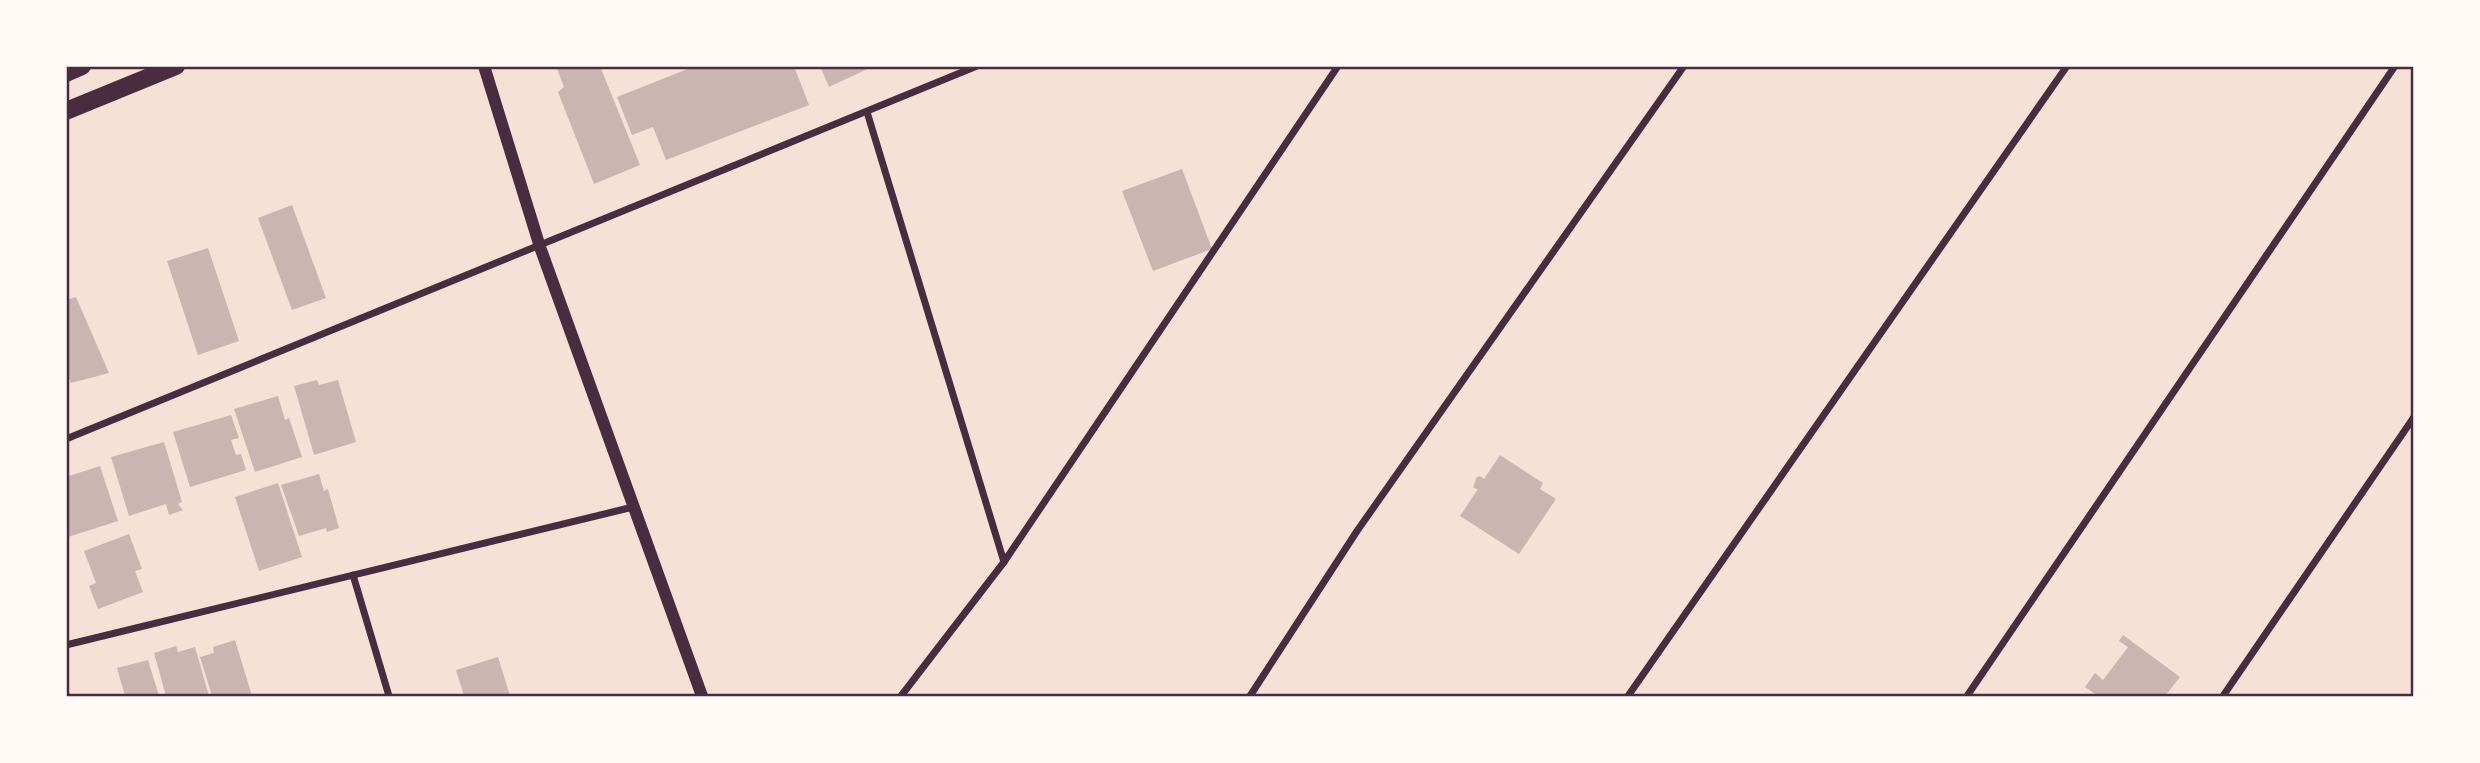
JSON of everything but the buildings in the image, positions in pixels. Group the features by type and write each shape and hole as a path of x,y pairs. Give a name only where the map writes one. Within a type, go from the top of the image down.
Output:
{"main road":[{"path":"66,73 82,66"},
{"path":"66,111 176,66"}],"street":[{"path":"484,66 540,247 702,696"},
{"path":"66,439 977,66"},
{"path":"901,696 1004,562 1338,66"},
{"path":"1250,696 1357,531 1684,66"},
{"path":"1628,696 2067,66"},
{"path":"1967,696 2395,66"},
{"path":"867,112 1004,562"},
{"path":"2223,696 2413,417"},
{"path":"66,645 634,507"},
{"path":"353,575 389,696"}]}
